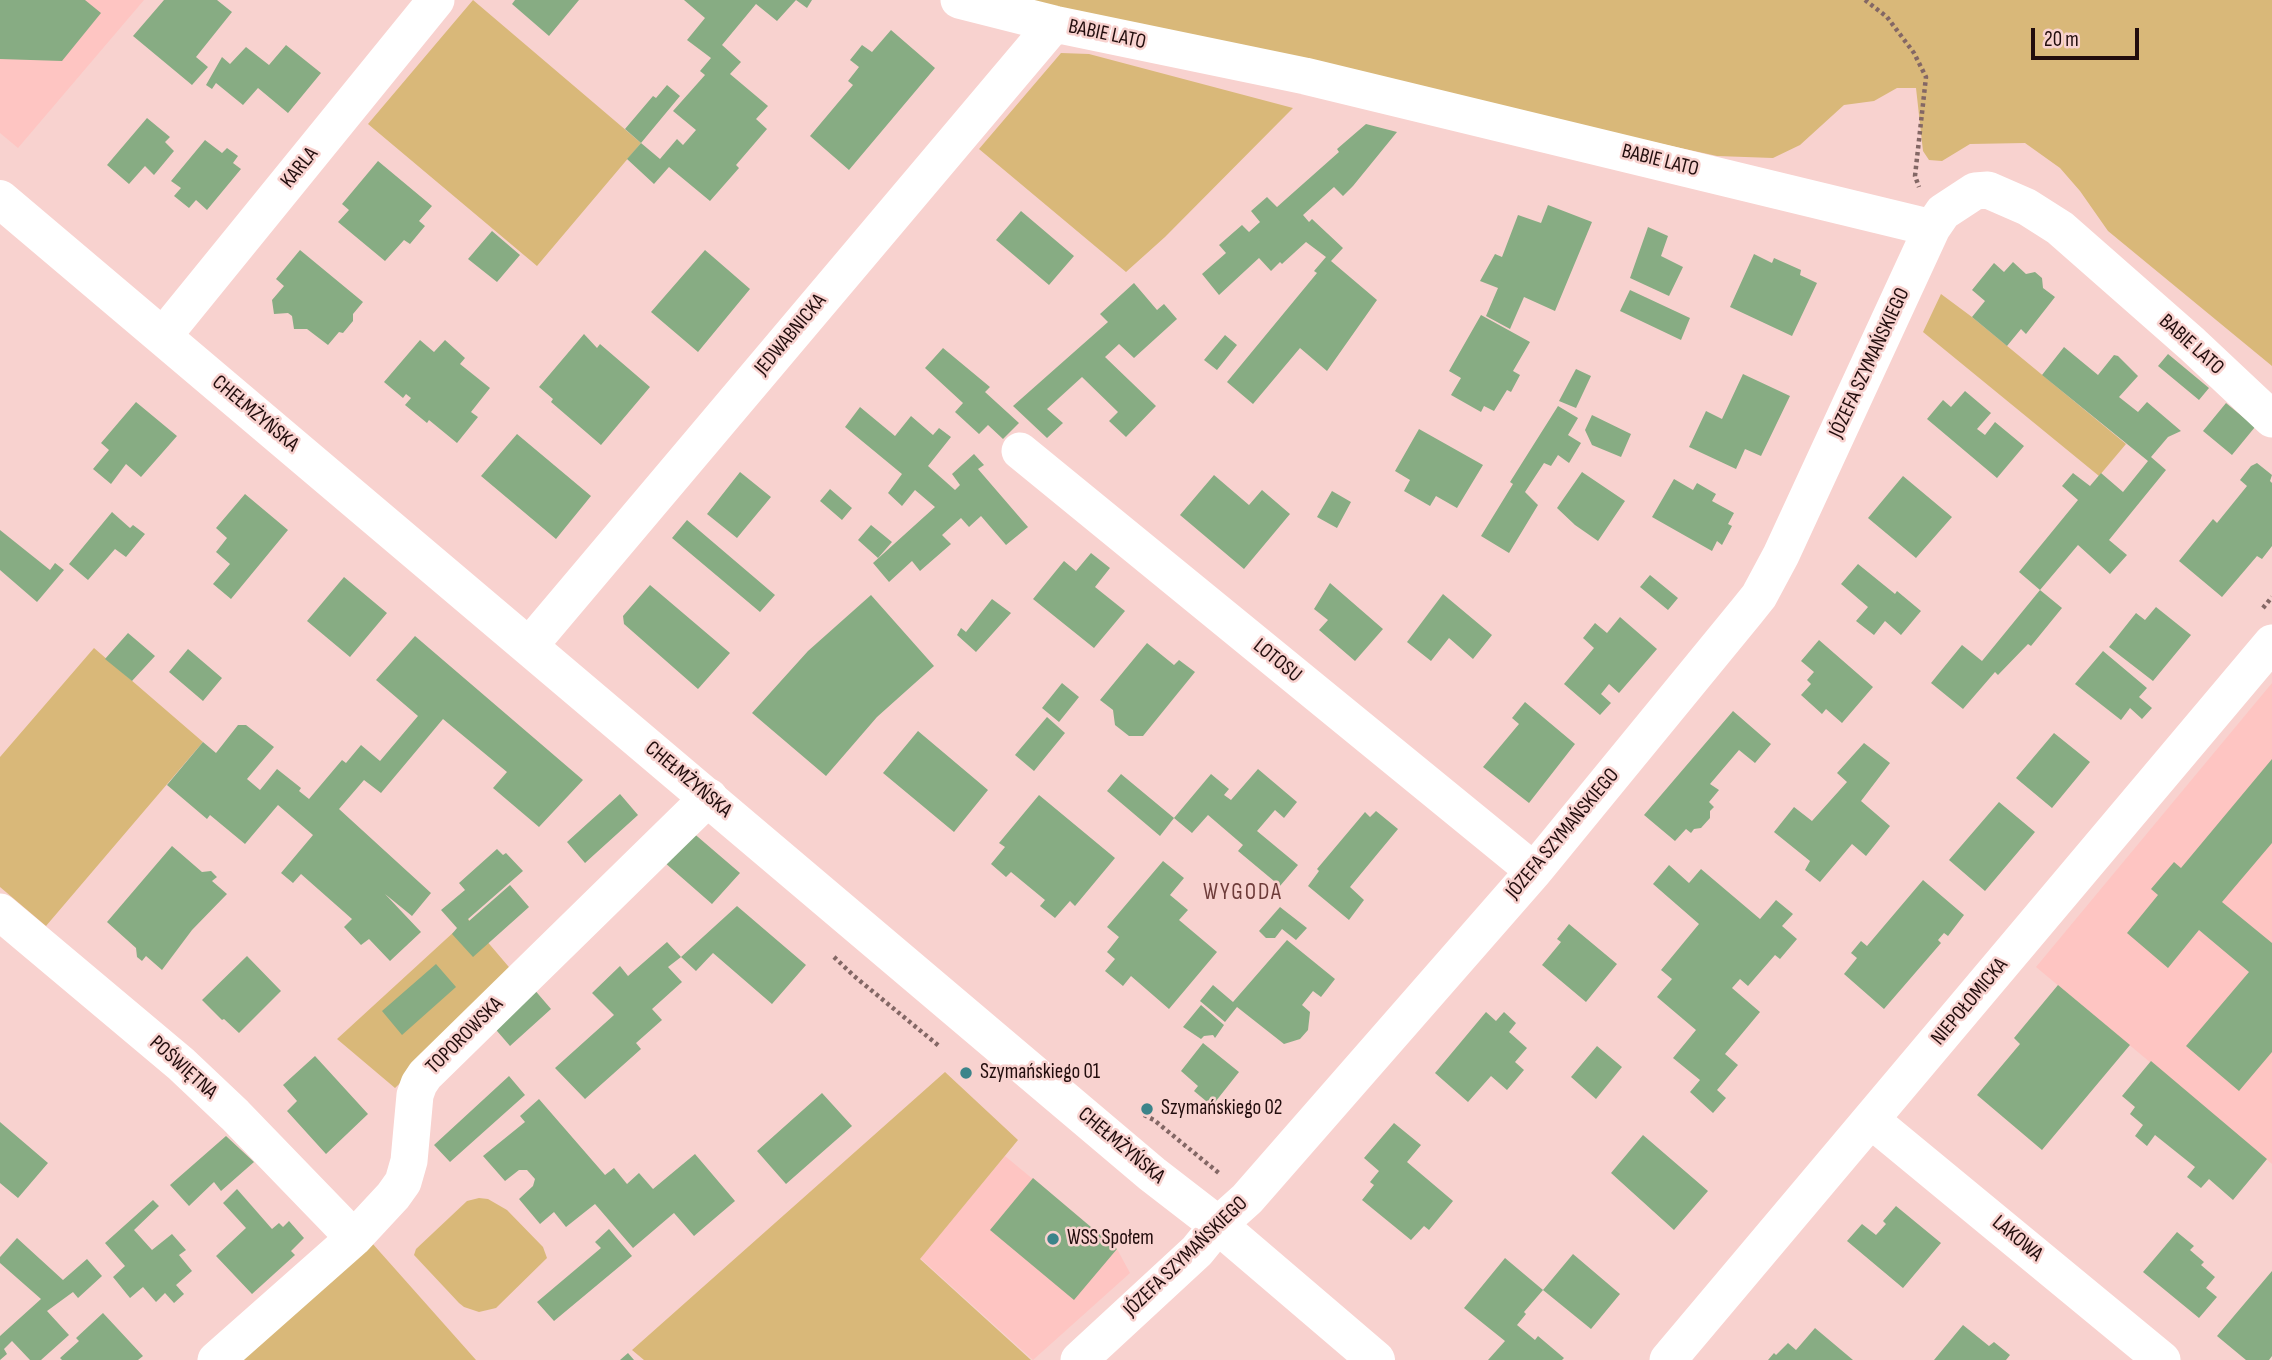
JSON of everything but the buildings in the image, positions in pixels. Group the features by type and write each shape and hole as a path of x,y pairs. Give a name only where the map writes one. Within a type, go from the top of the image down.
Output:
{"street":[{"name":"KARLA","path":"163,336 436,0"},
{"name":"BABIE LATO","path":"959,0 1054,24 1305,76 1933,228 1943,212 1975,191 1988,190 2027,207 2060,228 2192,344 2272,419"},
{"name":"JEDWABNICKA","path":"529,646 1054,24"},
{"name":"CHEŁMŻYŃSKA","path":"0,199 1376,1360"},
{"name":"JÓZEFA SZYMAŃSKIEGO","path":"1079,1360 1197,1251 1218,1225 1247,1199 1534,871 1726,640 1759,596 1781,555 1933,228"},
{"name":"LOTOSU","path":"1020,451 1534,871"},
{"name":"NIEPOŁOMICKA","path":"1668,1360 2272,643"},
{"name":"TOPOROWSKA","path":"216,1360 354,1238 393,1196 403,1182 409,1161 415,1095 425,1075 709,797"},
{"name":"POŚWIĘTNA","path":"0,912 181,1064 235,1115 354,1238"},
{"name":"LAKOWA","path":"1871,1120 2162,1360"}],"path":[{"path":"1865,0 1887,18 1914,53 1926,77 1915,176 1933,228"}],"shaded area":[{"path":"0,0 144,0 18,148 0,133"},
{"path":"473,0 641,143 537,266 368,124"},
{"path":"1004,0 2272,0 2272,366 2108,231 2060,168 2025,143 1970,144 1942,161 1929,160 1923,151 1916,88 1897,88 1874,101 1844,105 1800,145 1773,158 1717,156"},
{"path":"1061,53 1089,54 1293,108 1165,237 1126,272 979,149"},
{"path":"1941,294 2126,444 2099,476 1923,332"},
{"path":"94,648 203,742 46,926 0,887 0,757"},
{"path":"2272,683 2272,1164 2036,967"},
{"path":"468,919 514,973 395,1088 337,1039"},
{"path":"945,1072 1018,1140 920,1259 1031,1360 644,1360 632,1350"},
{"path":"1005,1156 1117,1249 1130,1273 1033,1360 920,1258"},
{"path":"488,1199 507,1210 543,1247 547,1258 496,1308 479,1312 459,1303 414,1255 416,1249 467,1201"},
{"path":"372,1243 476,1360 232,1360"}],"place":[{"name":"Szymańskiego 01","path":"966,1073"},
{"name":"Szymańskiego 02","path":"1147,1109"},
{"name":"WSS Społem","path":"1053,1239"}],"district":[{"name":"WYGODA","path":"1243,893"}]}
